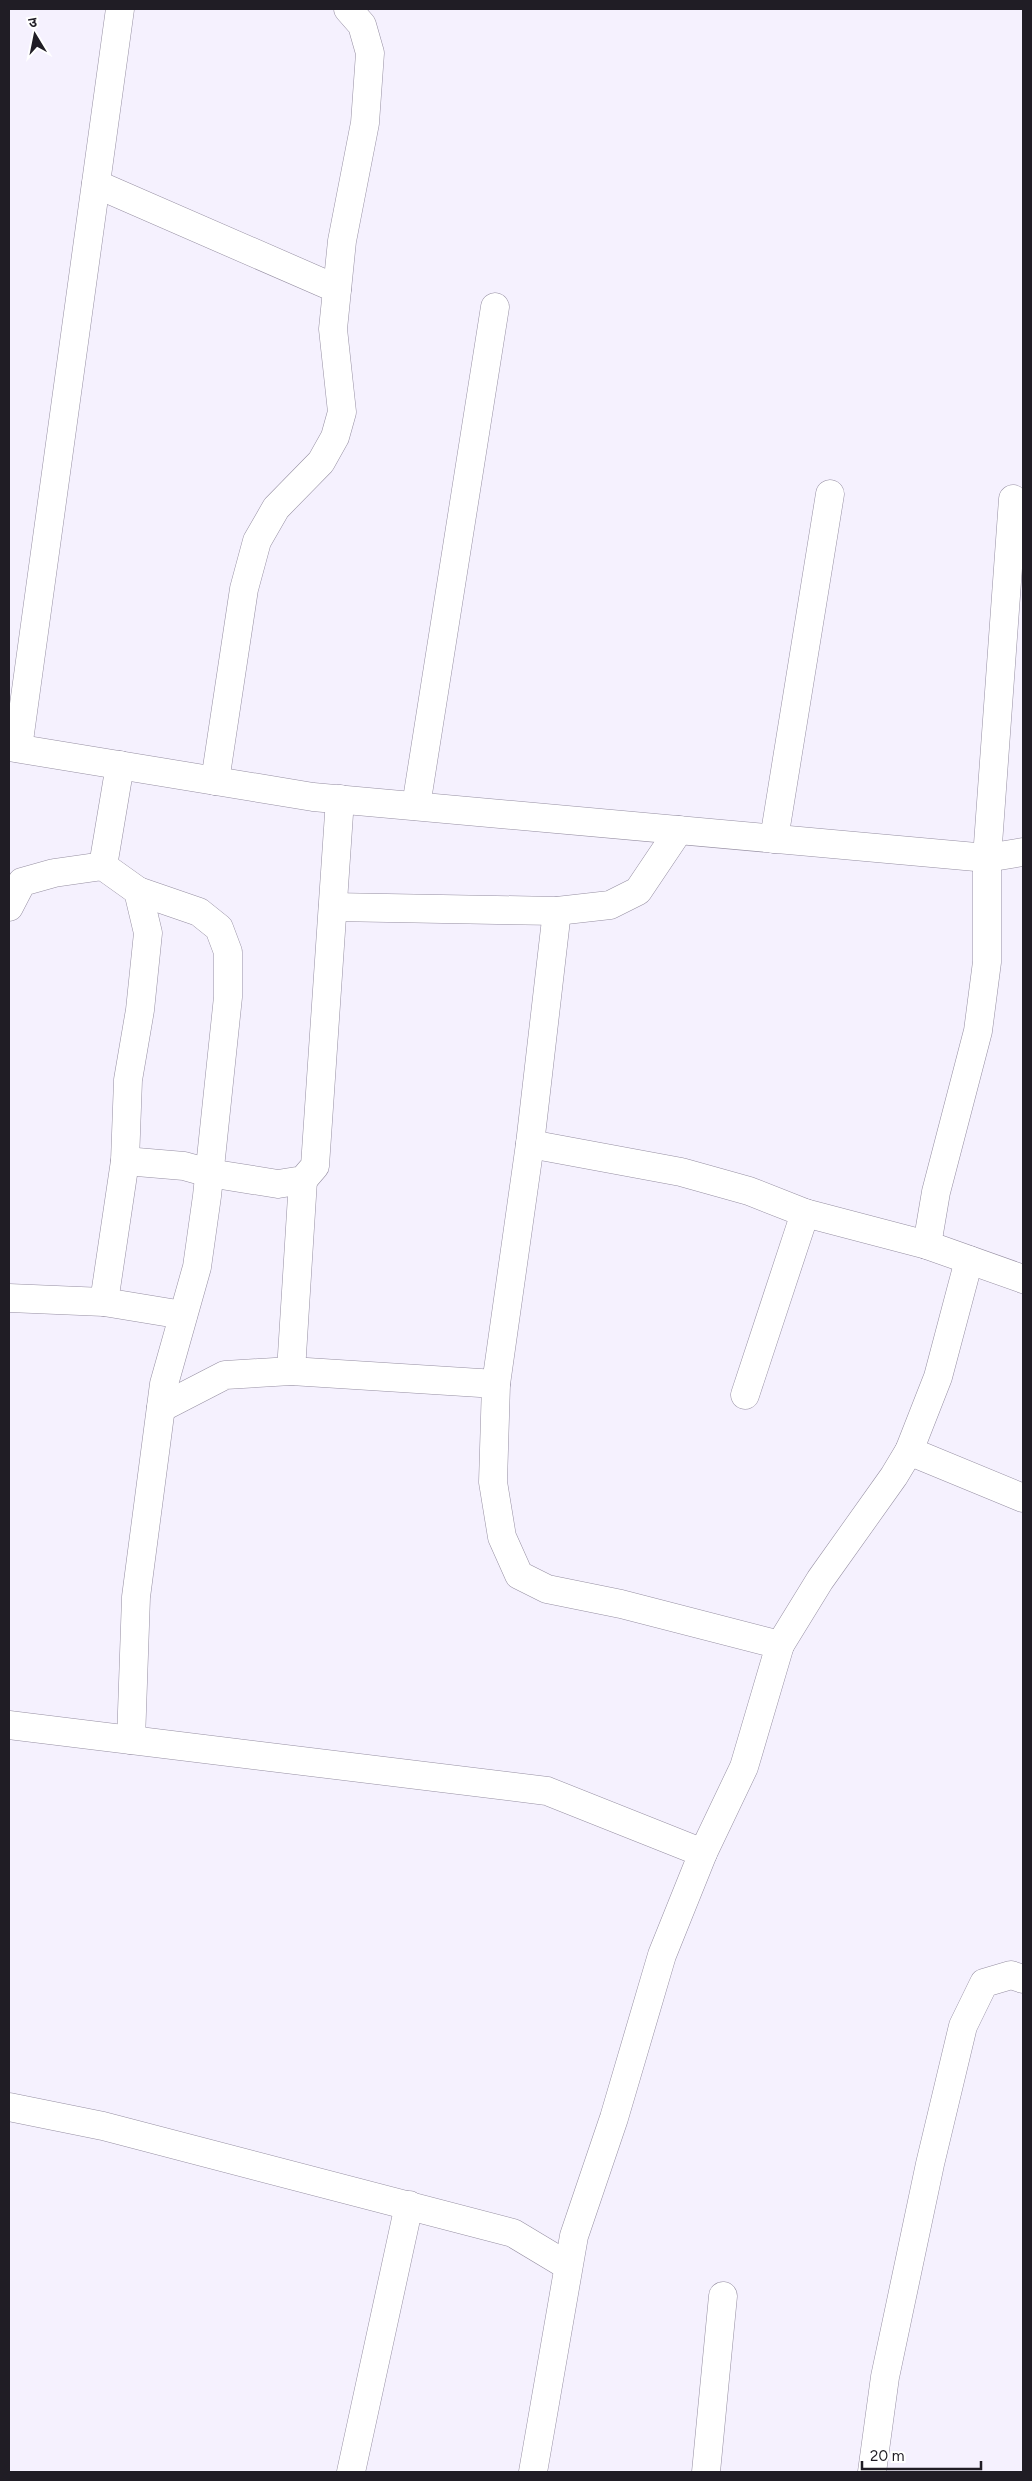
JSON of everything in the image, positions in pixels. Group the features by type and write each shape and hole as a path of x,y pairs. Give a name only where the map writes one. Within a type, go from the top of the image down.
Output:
{"street":[{"path":"120,9 13,748 340,800 987,858 1023,852"},
{"path":"215,781 244,588 257,541 276,508 321,462 335,437 342,412 333,329 342,241 366,123 370,53 362,25 348,9"},
{"path":"96,184 337,289"},
{"path":"416,806 495,307"},
{"path":"774,839 830,494"},
{"path":"927,1245 936,1192 978,1031 987,962 987,858 1014,499"},
{"path":"103,866 120,765"},
{"path":"291,1371 303,1180 315,1166 340,800"},
{"path":"333,907 557,911 610,905 638,891 679,830"},
{"path":"9,907 22,882 54,873 103,866 138,891 199,912 218,928 228,952 228,997 197,1267 164,1384 136,1597 131,1740"},
{"path":"104,1302 125,1161 128,1080 140,1010 148,933 138,891"},
{"path":"557,911 530,1144 496,1384 493,1482 502,1536 519,1574 547,1589 630,1606 780,1645"},
{"path":"530,1144 681,1172 749,1191 805,1213 927,1245 1023,1278"},
{"path":"125,1161 184,1166 209,1173 278,1184 303,1180"},
{"path":"744,1395 805,1213"},
{"path":"533,2472 574,2236 614,2118 662,1955 703,1853 744,1768 780,1645 820,1580 894,1476 909,1451 938,1377 969,1260"},
{"path":"9,1298 104,1302 183,1315"},
{"path":"161,1408 225,1375 291,1371 496,1384"},
{"path":"909,1451 1023,1498"},
{"path":"9,1725 547,1791 703,1853"},
{"path":"872,2472 885,2377 930,2164 963,2026 984,1983 1011,1975 1023,1979"},
{"path":"9,2107 103,2126 513,2233 568,2266"},
{"path":"351,2472 409,2205"},
{"path":"706,2472 723,2296"}]}
